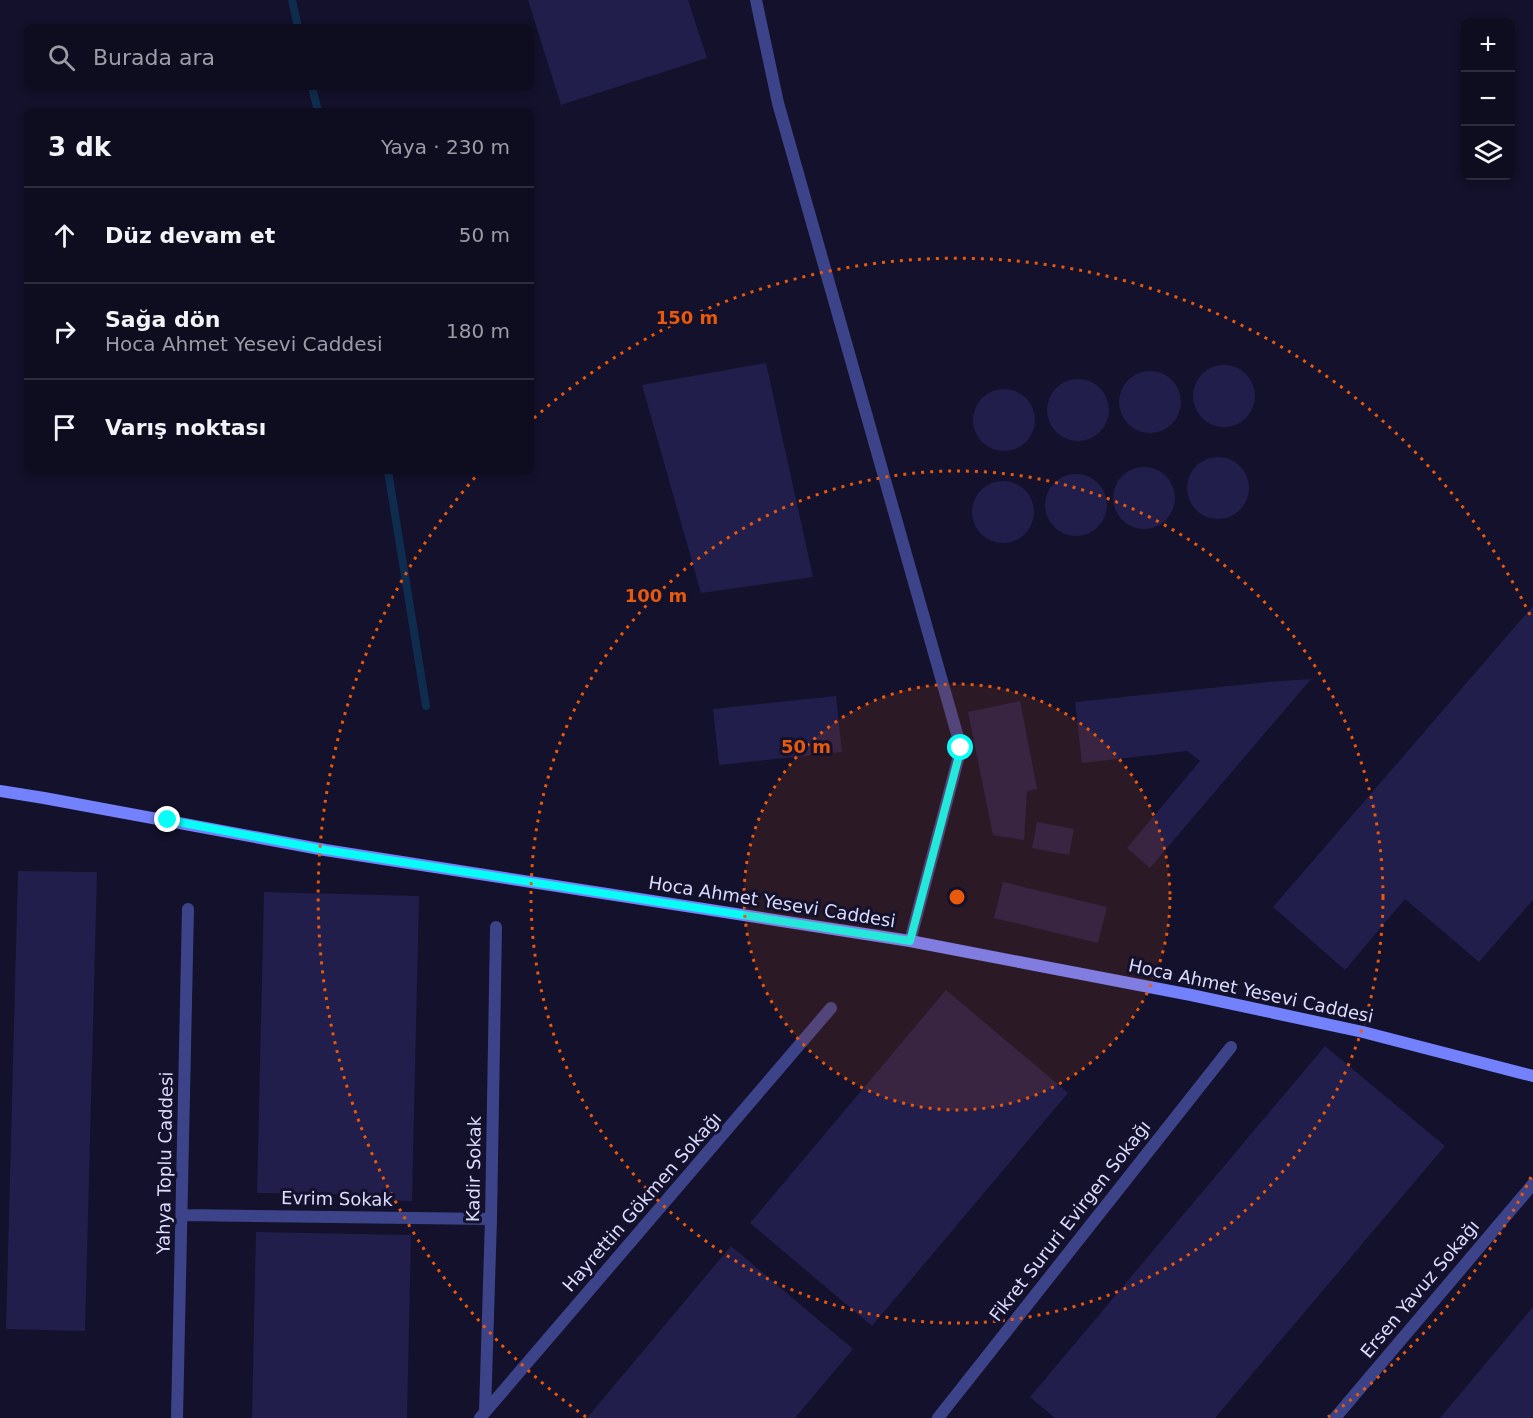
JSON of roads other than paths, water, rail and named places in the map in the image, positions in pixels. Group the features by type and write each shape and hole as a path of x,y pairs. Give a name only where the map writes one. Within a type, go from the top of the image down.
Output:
{"street":[{"path":"756,0 778,103 961,748 910,941"},
{"name":"Hoca Ahmet Yesevi Caddesi","path":"0,791 325,850 910,941 1191,994 1363,1032 1533,1076"},
{"name":"Yahya Toplu Caddesi","path":"177,1418 188,909"},
{"name":"Kadir Sokak","path":"483,1415 491,1219 496,927"},
{"name":"Hayrettin Gökmen Sokağı","path":"483,1415 831,1008"},
{"name":"Fikret Sururi Evirgen Sokağı","path":"938,1418 1231,1047"},
{"name":"Ersen Yavuz Sokağı","path":"1335,1418 1533,1184"},
{"name":"Evrim Sokak","path":"182,1215 491,1219"}],"waterway":[{"path":"292,0 297,24"},
{"path":"313,90 317,108"},
{"path":"388,474 426,706"}]}
